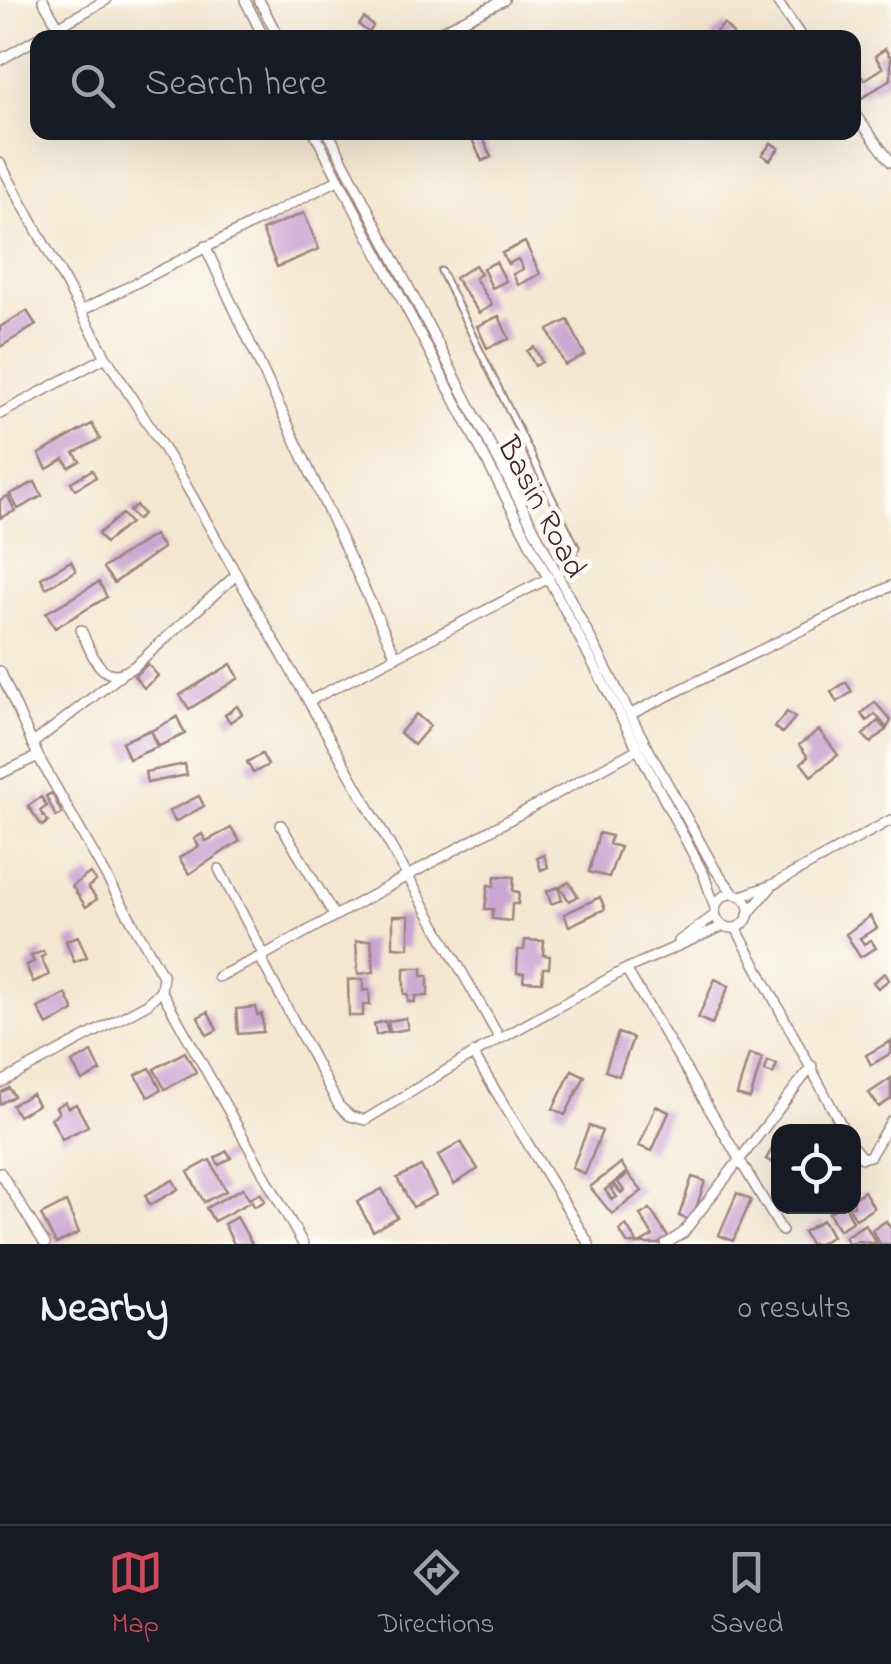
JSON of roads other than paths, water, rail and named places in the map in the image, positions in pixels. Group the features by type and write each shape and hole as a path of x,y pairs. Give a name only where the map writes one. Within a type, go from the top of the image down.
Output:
{"street":[{"path":"43,0 58,26"},
{"path":"51,30 106,0"},
{"path":"245,0 260,30"},
{"path":"259,0 274,30"},
{"path":"776,0 797,30"},
{"path":"442,30 498,1"},
{"path":"0,60 30,43"},
{"path":"861,122 891,162"},
{"name":"Basin Road","path":"318,140 470,428 715,869 738,895"},
{"name":"Basin Road","path":"332,140 480,422 636,750 704,875 715,912"},
{"path":"0,163 106,356 179,473 500,1039"},
{"path":"81,311 338,180"},
{"path":"205,246 396,656"},
{"path":"0,414 106,356"},
{"path":"470,428 480,422"},
{"path":"32,744 137,664 235,576"},
{"path":"310,701 554,576"},
{"path":"631,714 891,586"},
{"path":"80,630 97,666 113,675 122,674"},
{"path":"0,671 38,756 163,976 161,990 147,1004 0,1083"},
{"path":"218,977 636,750"},
{"path":"0,774 38,756"},
{"path":"674,947 715,912 722,897 772,885 891,820"},
{"path":"281,825 334,916"},
{"path":"219,869 264,955 263,963 339,1106 365,1120 626,969 722,926 742,925 772,885"},
{"path":"738,895 746,901 748,914"},
{"path":"715,912 722,926"},
{"path":"736,928 841,1124"},
{"path":"626,969 782,1232"},
{"path":"161,990 303,1244"},
{"path":"474,1054 589,1244"},
{"path":"666,1244 683,1234 812,1066"},
{"path":"861,1157 870,1156 891,1120"},
{"path":"0,1172 43,1244"}],"lane":[{"path":"441,271 576,547 572,560 554,576"}]}
